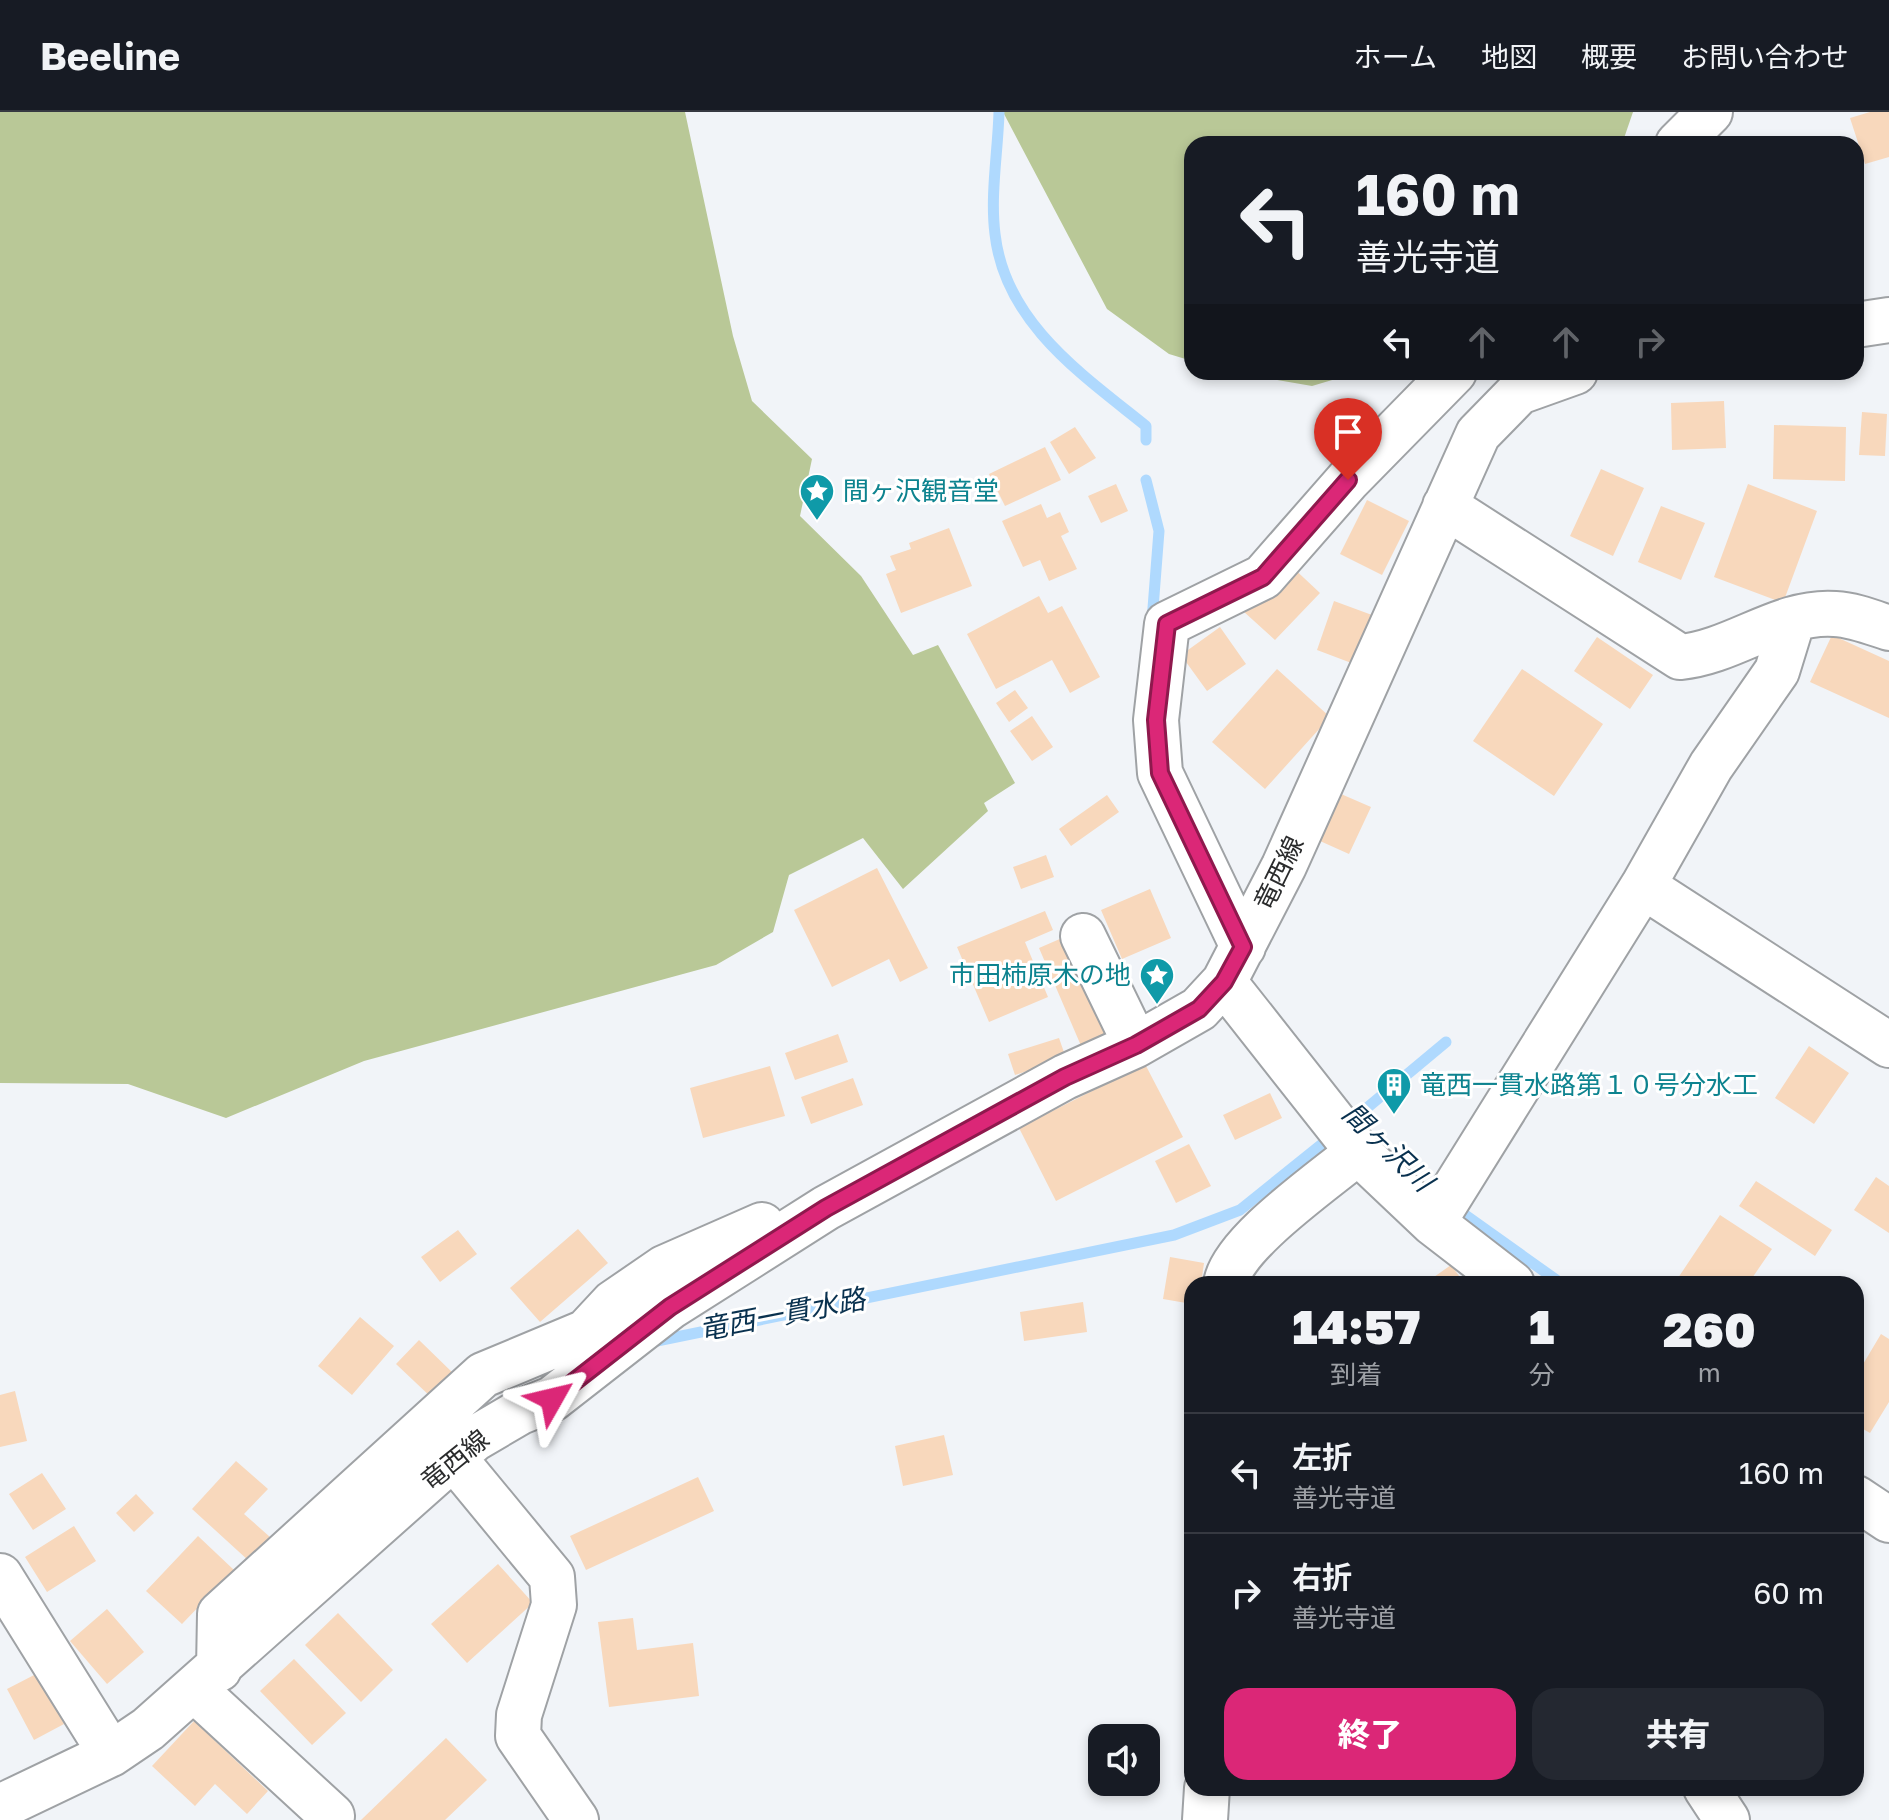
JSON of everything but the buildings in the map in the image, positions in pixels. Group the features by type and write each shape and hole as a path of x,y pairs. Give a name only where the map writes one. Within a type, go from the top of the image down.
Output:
{"street":[{"path":"1686,136 1710,112"},
{"path":"1864,324 1889,320"},
{"path":"1446,380 1348,480 1263,577 1167,624 1156,720 1160,773 1234,965 1358,1152 1442,1207 1505,1276"},
{"name":"竜西線","path":"0,1807 111,1754 213,1658 453,1457 520,1412 552,1399 670,1307 826,1208 1065,1077 1136,1045 1199,1009 1234,965 1284,866 1478,434 1530,382"},
{"path":"1445,506 1680,657 1707,654 1793,619 1834,613 1889,628"},
{"path":"1442,1207 1643,886 1711,766 1777,671 1793,619"},
{"path":"1643,886 1889,1045"},
{"path":"1083,936 1136,1045"},
{"path":"1229,1276 1233,1262 1253,1240 1358,1152"},
{"path":"332,1816 213,1658 483,1375 586,1332 613,1303 664,1268 748,1229 826,1208"},
{"path":"453,1457 552,1577 554,1605 519,1715 518,1736 576,1820"},
{"path":"1864,1503 1889,1520"},
{"path":"0,1576 111,1754"},
{"path":"1205,1820 1206,1796"},
{"path":"1711,1796 1727,1820"}],"green space":[{"path":"0,112 685,112 733,336 752,401 812,459 800,516 861,576 913,655 938,645 1015,783 984,803 988,811 903,889 863,838 789,875 773,932 716,965 364,1061 226,1118 128,1084 0,1083"},
{"path":"1003,112 1633,112 1625,136 1184,136 1184,359 1169,354 1107,309"},
{"path":"1277,380 1332,380 1312,386"}],"waterway":[{"name":"間ヶ沢川","path":"999,112 994,189 995,234 1002,266 1014,294 1051,344 1097,387 1146,426 1146,440"},
{"name":"間ヶ沢川","path":"1146,480 1159,531 1152,621"},
{"name":"竜西一貫水路","path":"1362,1112 1446,1042"},
{"name":"竜西一貫水路","path":"652,1342 1174,1235 1240,1210 1327,1140"},
{"name":"間ヶ沢川","path":"1454,1207 1551,1276"}],"place":[{"name":"間ヶ沢観音堂","path":"817,522"},
{"name":"市田柿原木の地","path":"1157,1006"},
{"name":"竜西一貫水路第１０号分水工","path":"1394,1116"}],"route":[{"path":"552,1399 670,1307 826,1208 1065,1077 1136,1045 1199,1009 1224,982 1243,947 1160,773 1156,720 1167,624 1263,577 1348,480"}]}
